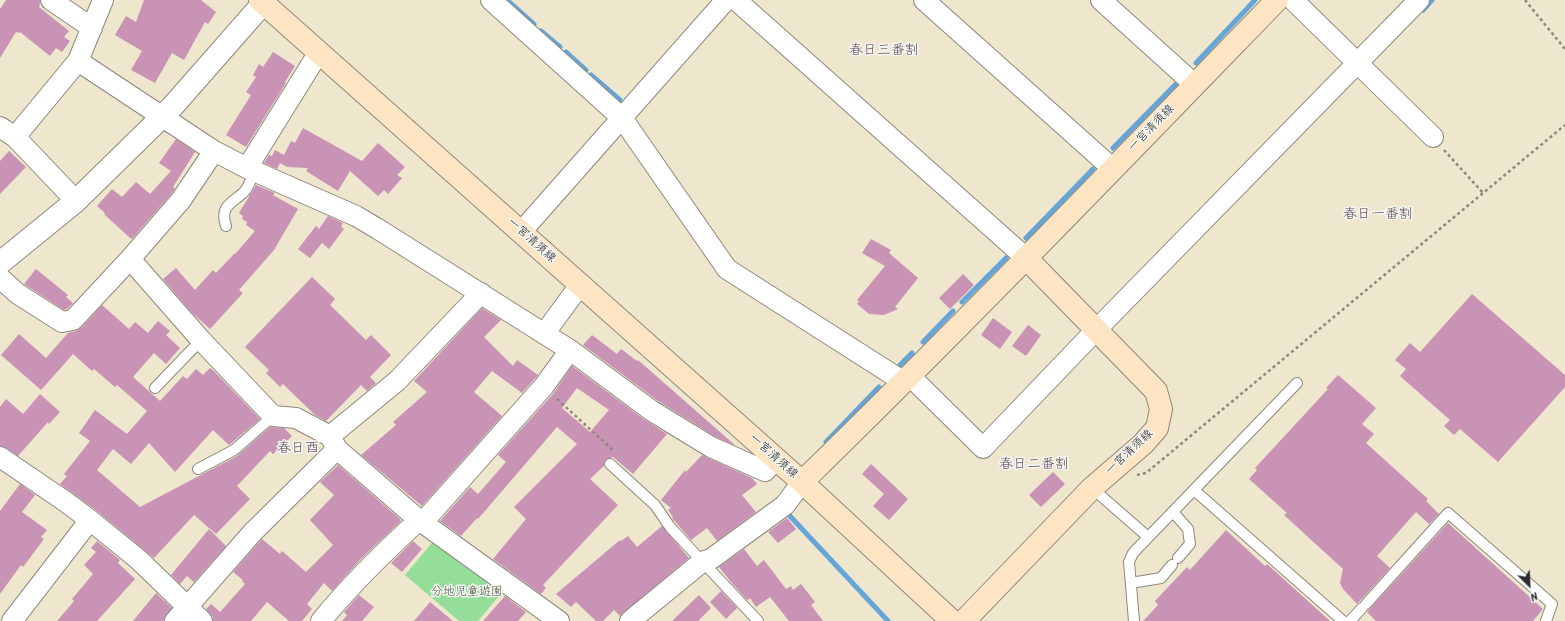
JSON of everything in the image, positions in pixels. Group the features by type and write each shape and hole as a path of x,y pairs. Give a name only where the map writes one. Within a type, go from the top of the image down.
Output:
{"main road":[{"name":"一宮清須線","path":"802,482 907,379 1089,195 1277,0"},
{"name":"一宮清須線","path":"263,1 802,482 952,621"},
{"name":"一宮清須線","path":"964,621 1092,488 1143,444 1157,428 1161,409 1156,391 1026,258"}],"street":[{"path":"51,0 92,28"},
{"path":"76,201 8,132 78,61 103,0"},
{"path":"491,0 622,118 727,269 907,379 983,448 1096,330 1419,0"},
{"path":"521,232 726,0"},
{"path":"736,0 1026,258"},
{"path":"924,0 1113,169"},
{"path":"1101,0 1195,85"},
{"path":"1293,0 1433,137"},
{"path":"0,263 76,201 162,116 263,1"},
{"path":"251,169 319,52"},
{"path":"78,61 214,151 372,225 570,350 652,411 711,447 765,471 776,460"},
{"path":"0,278 18,294 62,322 73,320 130,259 181,200 214,151"},
{"path":"130,259 201,340 274,416 296,418 333,442 421,521 559,621"},
{"path":"544,334 580,285"},
{"path":"181,614 333,442 397,381 481,293"},
{"path":"321,621 342,594 382,554 421,521 544,386 570,350"},
{"path":"1,460 66,502 90,520 139,560 181,614 202,621"},
{"path":"630,621 702,562 711,559 785,505 802,482"},
{"path":"12,621 90,520"}],"lane":[{"path":"226,226 223,217 225,209 245,190 251,169"},
{"path":"155,388 201,340"},
{"path":"1134,621 1129,562 1133,553 1297,383"},
{"path":"198,468 234,450 274,416"},
{"path":"610,464 655,505 670,527 758,621"},
{"path":"1092,488 1148,537"},
{"path":"1194,490 1343,621"},
{"path":"1131,583 1161,578 1190,544 1188,529 1173,512"},
{"path":"1350,621 1448,513 1552,604 1546,621"}],"path":[{"path":"1525,0 1565,48"},
{"path":"1119,465 1137,475 1146,473 1484,194 1565,125"},
{"path":"1433,137 1484,194"},
{"path":"544,386 617,453 610,464"}],"green space":[{"name":"分地児童遊園","path":"436,538 505,589 478,621 459,621 405,575"}],"building":[{"path":"6,0 40,0 39,7 69,31 64,37 70,41 62,52 56,48 50,56 20,32 16,32 0,58 0,9"},
{"path":"144,0 201,0 216,12 208,24 205,22 184,60 172,53 155,83 131,70 142,51 115,35 126,16 136,22"},
{"path":"273,52 295,66 246,147 226,135 251,95 246,92 256,77 253,75 259,64 263,67"},
{"path":"303,128 362,161 378,143 405,167 397,175 402,178 388,194 384,190 378,196 350,171 338,191 306,171 308,168 287,167 280,163 277,169 264,163 269,155 272,156 275,150 284,155 291,141 295,143"},
{"path":"176,139 195,152 173,187 175,188 172,193 132,239 97,206 112,189 122,197 136,182 150,194 171,171 159,163"},
{"path":"9,151 26,167 0,194 0,161"},
{"path":"256,185 275,193 273,195 298,209 274,250 239,290 243,293 210,329 192,313 163,279 176,268 195,290 213,270 216,273 235,254 255,231 246,225 247,222 242,219 243,216 239,213"},
{"path":"328,216 343,223 341,227 344,229 329,249 322,243 310,258 298,249 316,226 319,229"},
{"path":"871,239 891,250 889,253 918,278 895,307 898,309 884,315 869,314 857,304 859,301 857,300 885,266 862,253"},
{"path":"36,269 68,295 66,297 73,303 67,309 64,310 24,284"},
{"path":"963,274 974,285 950,309 939,298"},
{"path":"312,277 335,299 330,305 366,340 371,335 391,355 370,377 376,383 367,391 361,385 326,421 315,415 283,384 280,387 266,373 269,370 245,347"},
{"path":"1472,294 1565,375 1565,387 1498,462 1460,429 1454,435 1444,426 1450,420 1400,376 1406,369 1395,360 1410,343 1420,352"},
{"path":"102,305 129,329 135,322 148,333 158,321 170,331 166,335 180,348 166,364 154,353 133,377 160,401 183,376 187,379 196,369 203,375 210,368 260,419 229,445 213,430 175,472 149,443 131,464 113,449 97,470 140,507 237,456 270,427 284,428 292,436 273,454 270,451 237,486 250,499 216,534 194,515 154,558 97,511 60,484 67,476 64,474 90,441 79,433 95,410 127,434 147,411 117,385 115,387 94,369 92,371 73,354 41,390 1,355 19,334 46,358 68,333 81,328"},
{"path":"482,308 501,320 484,337 513,366 517,360 538,375 522,393 492,371 474,392 502,416 422,506 361,455 396,425 393,422 427,392 414,381"},
{"path":"993,318 1012,332 1000,349 981,335"},
{"path":"1028,325 1041,335 1026,356 1012,346"},
{"path":"592,335 617,354 621,349 637,361 638,360 736,446 716,437 658,401 583,345"},
{"path":"572,366 645,420 667,434 633,474 613,457 605,460 604,466 590,479 618,505 543,585 546,588 541,594 493,559 526,519 514,507 577,444 557,427 478,519 477,518 461,536 440,521 470,487 478,494 506,462 498,455 553,394","holes":["577,388 609,410 590,432 562,408"]},
{"path":"1338,375 1376,408 1362,424 1374,434 1366,443 1428,499 1426,501 1439,514 1429,524 1416,512 1377,556 1390,568 1357,604 1343,589 1340,583 1343,569 1284,515 1287,513 1249,479 1257,470 1255,468 1328,389 1326,388"},
{"path":"40,394 60,412 49,424 48,422 18,456 0,446 0,407 6,399 23,414"},
{"path":"702,455 752,478 757,484 742,495 756,512 717,541 707,528 691,540 672,518 673,517 668,510 671,508 661,500 685,470 686,472"},
{"path":"871,464 908,499 889,520 873,506 884,494 862,474"},
{"path":"338,465 401,521 360,560 332,591 324,583 307,604 312,609 302,621 289,621 267,602 251,621 213,621 213,617 206,609 211,604 220,612 245,584 242,581 243,580 233,572 262,539 280,554 282,551 306,572 333,545 310,520 334,495 320,482"},
{"path":"1053,472 1065,484 1041,507 1029,495"},
{"path":"20,484 35,495 22,512 47,530 41,537 44,539 23,567 21,565 0,594 0,511"},
{"path":"787,518 796,529 778,543 768,532"},
{"path":"1448,523 1543,609 1533,621 1376,621 1367,612"},
{"path":"662,526 689,558 620,616 614,610 603,621 596,621 576,602 571,607 556,594 620,540 621,541 628,536 637,547"},
{"path":"209,529 226,546 194,582 187,576 180,584 171,575"},
{"path":"1226,530 1265,566 1267,564 1330,621 1143,621 1158,605 1155,601 1187,567 1190,570"},
{"path":"97,541 120,560 118,563 135,579 97,621 57,621 74,601 72,599 93,574 84,565 96,552 91,548"},
{"path":"413,541 422,549 402,572 391,563"},
{"path":"744,549 757,566 764,560 786,589 791,586 793,590 801,584 815,602 811,605 823,621 789,621 770,597 756,607 750,598 748,600 746,599 719,567"},
{"path":"721,591 737,608 726,619 710,602"},
{"path":"156,593 172,608 163,621 133,621"},
{"path":"359,595 374,607 362,621 342,621 347,615 344,612"},
{"path":"699,595 711,608 698,621 672,621"},
{"path":"505,596 526,612 518,621 483,621"},
{"path":"430,602 453,621 414,621"}],"waterway":[{"path":"507,0 534,24"},
{"path":"1196,63 1255,0"},
{"path":"1423,10 1432,0"},
{"path":"541,31 560,47"},
{"path":"566,52 586,70"},
{"path":"591,75 620,100"},
{"path":"1113,148 1176,84"},
{"path":"1026,238 1093,169"},
{"path":"962,302 1006,258"},
{"path":"923,342 953,311"},
{"path":"900,365 912,353"},
{"path":"826,442 879,387"},
{"path":"789,515 888,621"}],"district":[{"name":"春日三番割","path":"884,52"},
{"name":"春日一番割","path":"1378,216"},
{"name":"春日酉","path":"298,450"},
{"name":"春日二番割","path":"1034,466"}]}
